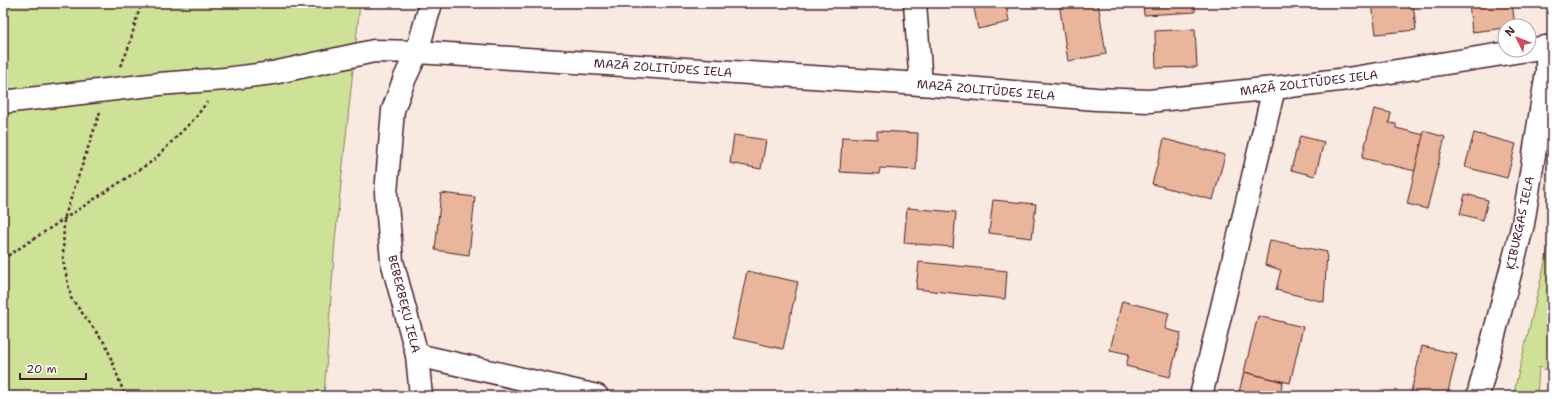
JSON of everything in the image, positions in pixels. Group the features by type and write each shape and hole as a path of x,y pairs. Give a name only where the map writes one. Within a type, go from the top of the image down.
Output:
{"street":[{"name":"BEBERBEĶU IELA","path":"421,396 417,355 392,261 386,193 393,110 404,80 417,52 431,3"},
{"path":"915,3 921,84"},
{"name":"MAZĀ ZOLITŪDES IELA","path":"3,102 273,73 374,51 417,52 921,84 1096,99 1149,101 1347,79 1549,47"},
{"name":"ĶIBURGAS IELA","path":"1478,396 1523,224 1547,72 1549,47"},
{"path":"1201,396 1274,88"},
{"path":"417,355 597,396"}],"path":[{"path":"125,396 106,345 72,298 63,260 64,219 107,90 127,55 138,12 142,3"},
{"path":"3,259 154,160 196,117 225,79"}],"green space":[{"path":"3,3 360,3 335,241 324,396 3,396"},
{"path":"1552,233 1552,372 1539,367 1537,396 1513,396"}],"building":[{"path":"973,3 1006,3 1009,22 978,29"},
{"path":"1059,3 1098,3 1106,54 1068,61"},
{"path":"1143,3 1195,3 1195,12 1144,15"},
{"path":"1372,3 1413,3 1416,30 1376,34"},
{"path":"1469,3 1512,3 1514,18 1497,18 1497,29 1472,32"},
{"path":"1195,29 1197,67 1156,68 1155,31"},
{"path":"1374,109 1391,113 1389,123 1396,124 1396,128 1424,135 1415,171 1362,158"},
{"path":"877,131 918,133 916,170 880,168 879,174 840,172 842,137 877,139"},
{"path":"1424,131 1445,137 1427,209 1407,204"},
{"path":"1474,133 1516,144 1507,178 1465,167"},
{"path":"734,135 766,140 761,169 730,163"},
{"path":"1300,136 1324,142 1315,176 1291,170"},
{"path":"1164,139 1225,155 1213,200 1152,184"},
{"path":"441,193 475,197 469,255 435,250"},
{"path":"1465,194 1488,200 1483,220 1460,214"},
{"path":"993,200 1036,204 1032,238 989,233"},
{"path":"907,208 956,212 953,247 904,243"},
{"path":"1270,240 1327,252 1324,302 1276,290 1281,270 1265,265"},
{"path":"919,262 1007,271 1005,299 916,289"},
{"path":"747,271 798,282 783,349 733,338"},
{"path":"1122,301 1169,313 1165,329 1181,333 1170,377 1126,366 1129,354 1110,350"},
{"path":"1258,316 1303,327 1290,383 1244,372"},
{"path":"1422,346 1457,354 1447,396 1410,396"},
{"path":"1244,372 1283,382 1279,396 1238,396"}]}
